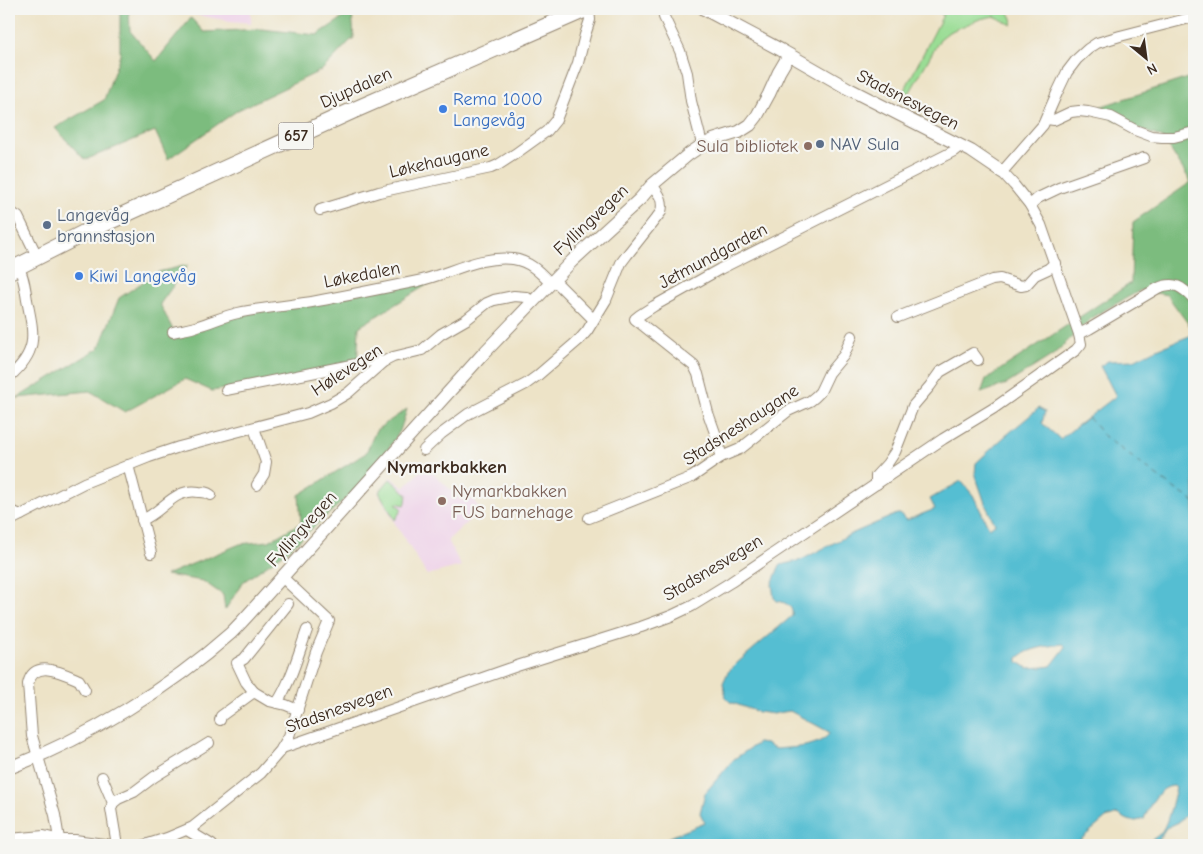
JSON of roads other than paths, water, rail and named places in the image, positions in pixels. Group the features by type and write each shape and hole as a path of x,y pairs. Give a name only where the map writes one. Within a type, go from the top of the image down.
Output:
{"main road":[{"name":"Djupdalen","path":"14,268 90,230 352,111 588,9"}],"street":[{"name":"Løkehaugane","path":"320,210 379,192 491,168 515,154 547,131 556,120 578,64 590,20 588,9"},
{"path":"663,9 664,16 688,73 691,101 701,146"},
{"name":"Stadsnesvegen","path":"282,748 517,666 671,616 710,595 943,439 994,408 1064,359 1081,344 1041,225 1030,205 1002,172 971,151 850,89 704,9"},
{"path":"1002,172 1044,125 1067,72 1088,49 1105,40 1194,17"},
{"name":"Fyllingvegen","path":"9,768 38,756 113,718 184,671 233,631 483,354 572,260 640,199 652,185 683,159 701,146 739,132 750,125 757,116 789,55"},
{"path":"1047,118 1054,120 1071,112 1079,111 1111,117 1151,136 1174,137 1194,132"},
{"name":"Jetmundgarden","path":"721,457 719,444 694,366 635,319 654,306 720,269 937,160 960,146"},
{"path":"1030,205 1038,198 1059,188 1144,158"},
{"name":"Fyllingvegen","path":"424,450 441,434 468,414 526,384 537,376 587,331 606,300 621,263 662,210 662,198 652,185"},
{"path":"9,211 18,216 37,256"},
{"name":"Løkedalen","path":"172,332 197,327 239,312 317,301 420,280 488,259 523,261 552,281"},
{"path":"898,317 992,280 1000,279 1021,286 1026,285 1036,275 1055,263"},
{"path":"9,377 25,360 33,340 33,328 21,272 14,268"},
{"name":"Fyllingvegen","path":"552,281 593,320"},
{"path":"1079,334 1166,284 1180,287 1194,299"},
{"name":"Hølevegen","path":"9,521 84,483 128,465 180,447 308,413 331,403 348,393 383,362 393,357 422,350 441,334 468,319 487,303 494,300 514,296 526,297 533,302"},
{"name":"Stadsneshaugane","path":"589,518 692,477 721,457 740,449 788,411 810,401 820,392 829,373 844,355 852,336"},
{"path":"877,484 876,476 895,452 913,406 940,372 973,353 978,360"},
{"path":"226,390 376,360 383,362"},
{"path":"254,428 266,462 264,474 256,485"},
{"path":"128,465 151,553"},
{"path":"142,520 154,514 172,498 183,493 192,491 211,495"},
{"path":"9,510 21,515"},
{"path":"145,845 187,830 200,822 261,773 282,748 289,736 316,652 329,621 282,577"},
{"path":"288,604 244,658 237,663 246,682 254,692 269,700 298,710"},
{"path":"277,703 286,686 307,630"},
{"path":"60,843 55,815 31,730 28,684 30,677 36,671 52,670 80,680 85,690"},
{"path":"220,720 222,716 254,692"},
{"path":"117,845 111,809 113,803 134,792 154,777 209,743"},
{"path":"102,777 113,803"},
{"path":"187,830 212,845"},
{"path":"9,838 44,836 60,843 75,840 111,845"}],"water":[{"path":"1194,335 1194,810 1179,822 1166,828 1156,845 1143,845 1162,831 1170,811 1176,788 1174,786 1164,789 1159,793 1144,819 1130,821 1118,814 1106,818 1079,841 1078,845 669,845 667,838 705,823 700,813 705,793 734,759 758,743 777,749 798,747 818,742 829,734 829,732 790,711 774,714 758,712 730,702 726,698 723,683 728,672 792,616 792,610 788,605 774,598 772,584 779,567 801,560 851,534 897,514 900,514 907,520 935,509 930,499 961,481 973,495 989,528 995,524 986,506 975,474 976,463 1039,408 1045,412 1042,423 1060,439 1116,396 1100,366 1108,361 1134,360","holes":["1063,644 1065,646 1051,666 1028,668 1018,662 1018,658 1027,652"]}],"place":[{"name":"Rema 1000 Langevåg","path":"443,109"},
{"name":"NAV Sula","path":"820,144"},
{"name":"Sula bibliotek","path":"808,146"},
{"name":"Langevåg brannstasjon","path":"47,225"},
{"name":"Kiwi Langevåg","path":"79,276"},
{"name":"Nymarkbakken FUS barnehage","path":"442,501"}],"district":[{"name":"Nymarkbakken","path":"447,467"}]}
